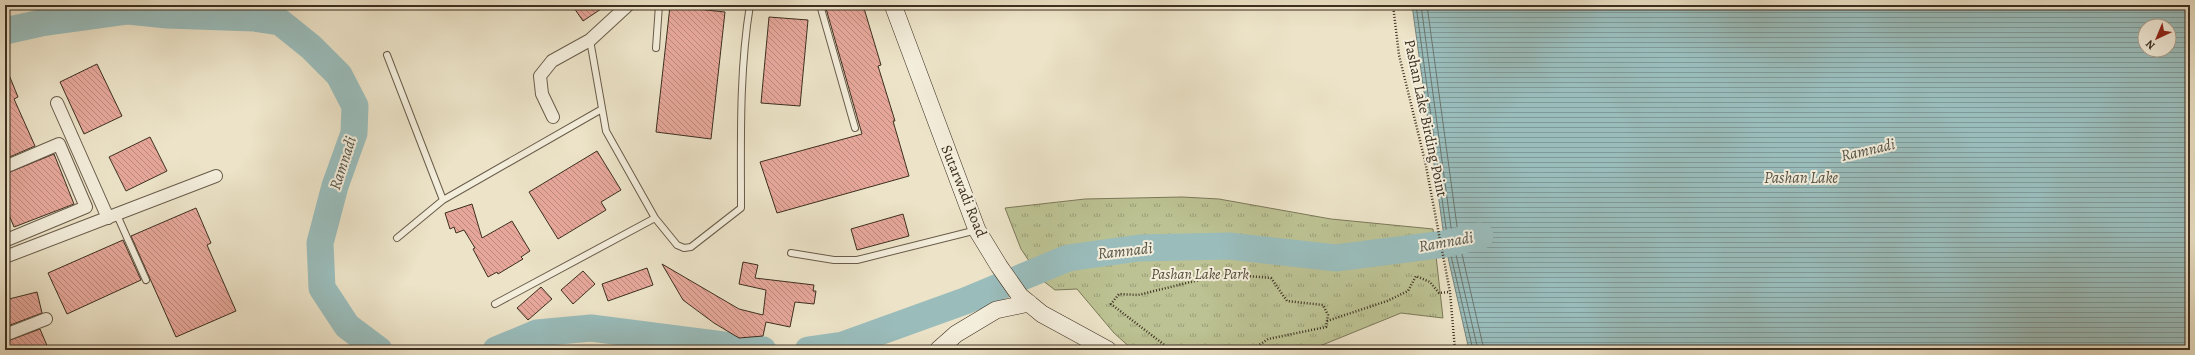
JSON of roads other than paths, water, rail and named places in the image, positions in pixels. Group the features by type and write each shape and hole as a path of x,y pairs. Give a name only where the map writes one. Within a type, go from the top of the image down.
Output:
{"street":[{"path":"553,117 542,94 540,76 552,61 590,40 628,5"},
{"name":"Sutarwadi Road","path":"893,5 977,230 999,266 1025,300 1042,314 1108,350"},
{"path":"57,103 112,217"},
{"path":"5,167 60,144 86,207 7,235 10,255 216,176"},
{"path":"938,350 956,334 996,310 1025,300"},
{"path":"5,335 46,319"}],"lane":[{"path":"656,48 659,5"},
{"path":"590,40 606,131 655,218 677,246 684,248 691,247 741,208 744,43 750,5"},
{"path":"820,5 855,128"},
{"path":"387,56 443,200"},
{"path":"397,238 443,200 602,109"},
{"path":"112,217 146,280"},
{"path":"496,304 655,218"},
{"path":"791,253 834,260 857,260 977,230"}],"water":[{"name":"Pashan Lake","path":"1412,5 2190,5 2190,350 1469,350 1445,244"}],"waterway":[{"name":"Ramnadi","path":"5,31 41,23 128,11 167,15 184,10"},
{"name":"Ramnadi","path":"167,15 254,18 280,22 311,47 339,75 355,106 354,133 335,186 320,243 322,288 347,326 379,350"},
{"name":"Ramnadi","path":"808,350 843,345 965,301 1068,258 1139,248 1229,246 1336,258 1445,244 1480,236"},
{"name":"Ramnadi","path":"496,350 537,333 591,328 763,350"}],"park label":[{"name":"Pashan Lake Park","path":"1200,274"}]}
